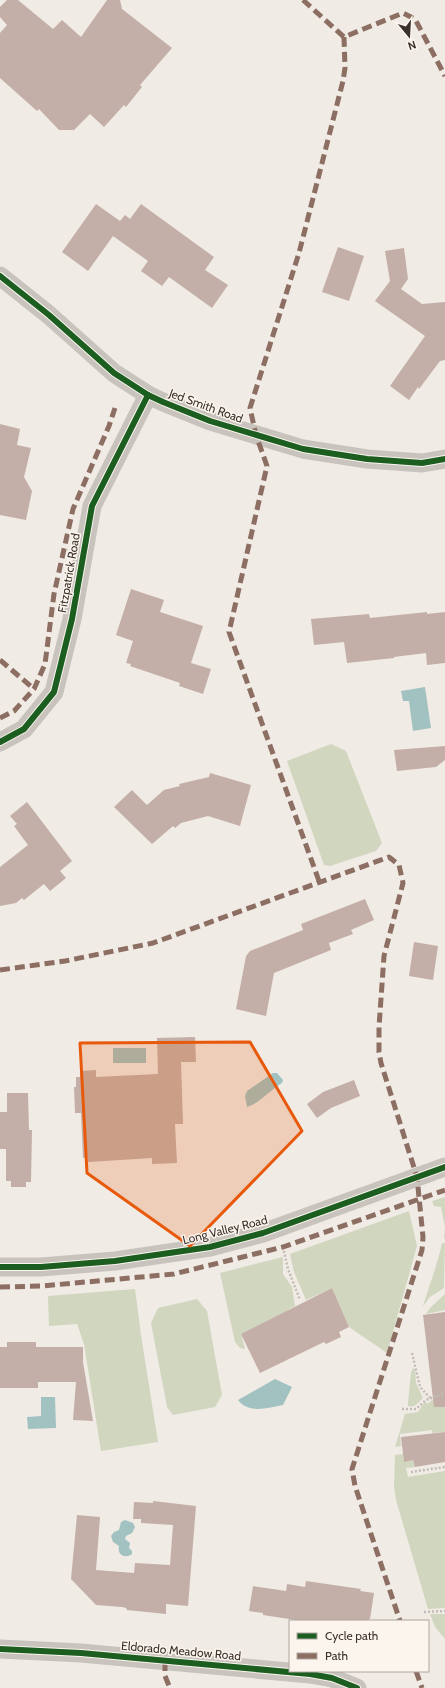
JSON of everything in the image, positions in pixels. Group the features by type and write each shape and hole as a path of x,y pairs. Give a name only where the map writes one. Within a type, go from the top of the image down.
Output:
{"street":[{"name":"Jed Smith Road","path":"0,276 49,316 114,373 148,395 210,421 303,450 367,459 422,463 445,459"},
{"name":"Fitzpatrick Road","path":"0,742 24,729 54,692 72,619 92,506 148,395"},
{"name":"Long Valley Road","path":"0,1267 41,1267 115,1261 210,1246 263,1233 445,1167"},
{"name":"Eldorado Meadow Road","path":"0,1649 81,1653 310,1674 332,1678 357,1688"}],"path":[{"path":"283,1247 288,1269 300,1300"},
{"path":"412,1353 420,1387 430,1398"},
{"path":"402,1409 416,1409 426,1400 445,1393"},
{"path":"411,1472 445,1467"},
{"path":"424,1612 445,1611"}],"highlighted area":[{"path":"250,1042 302,1131 190,1246 87,1173 80,1043"}],"green space":[{"path":"331,744 346,751 382,843 376,851 330,866 324,865 287,761"},
{"path":"445,1197 445,1227 441,1207 434,1206 432,1201"},
{"path":"409,1211 417,1246 387,1353 349,1327 332,1288 306,1300 294,1272 290,1254"},
{"path":"442,1243 445,1243 444,1288 430,1297 423,1306 438,1259"},
{"path":"283,1257 283,1274 292,1287 295,1306 289,1309 290,1312 241,1334 245,1349 240,1348 235,1342 220,1273"},
{"path":"135,1289 158,1442 101,1451 84,1344 77,1324 49,1326 48,1296"},
{"path":"445,1294 445,1310 426,1314 430,1308"},
{"path":"197,1299 207,1311 222,1395 215,1407 173,1415 167,1407 151,1323 158,1308"},
{"path":"413,1368 415,1370 416,1383 423,1398 416,1405 408,1406 411,1373"},
{"path":"445,1397 445,1432 432,1433 432,1430 400,1434 401,1446 395,1447 405,1414 418,1412 424,1403 429,1403 432,1400 436,1401"},
{"path":"403,1454 404,1461 413,1460 415,1467 406,1468 408,1477 445,1471 445,1608 428,1609 396,1500 394,1486 395,1455"},
{"path":"430,1614 445,1614 445,1639 435,1627"}],"water":[{"path":"425,687 431,728 413,731 409,701 403,701 401,691"},
{"path":"113,1048 146,1048 146,1063 113,1063"},
{"path":"273,1073 277,1073 283,1080 282,1083 256,1103 247,1107 245,1096 247,1091"},
{"path":"275,1379 292,1387 283,1405 253,1409 242,1404 238,1400"},
{"path":"41,1397 55,1397 56,1428 28,1429 27,1417 41,1416"},
{"path":"125,1520 133,1523 135,1527 132,1533 126,1536 125,1539 130,1543 129,1548 132,1551 132,1554 127,1556 120,1554 119,1546 113,1542 111,1536 114,1532 119,1530 121,1522"}],"building":[{"path":"7,0 18,0 53,29 62,20 81,37 107,0 120,0 122,9 172,48 140,85 142,87 126,107 124,105 104,127 90,114 74,130 59,130 39,109 37,111 0,78 0,33 7,25 0,17 0,7"},
{"path":"96,204 120,221 125,215 130,219 141,204 214,257 205,270 228,285 212,308 169,277 162,286 141,271 148,261 113,236 88,271 62,252"},
{"path":"338,247 364,256 349,301 322,292"},
{"path":"404,248 408,279 401,289 422,304 445,302 445,360 440,361 409,400 390,386 425,336 375,301 390,281 385,251"},
{"path":"0,424 20,429 17,445 31,448 24,477 32,491 26,520 0,515"},
{"path":"131,589 164,600 160,612 203,626 191,663 211,669 203,694 179,686 180,683 130,666 131,664 126,663 133,641 116,635"},
{"path":"427,612 427,614 445,612 445,663 427,665 426,653 347,663 344,642 314,645 311,619 369,614 370,618"},
{"path":"445,746 445,760 436,767 397,771 394,750"},
{"path":"210,773 251,785 240,826 208,816 181,823 175,828 173,826 152,844 114,807 132,790 147,805 164,790 180,786 179,784 209,777"},
{"path":"27,802 72,861 60,871 66,878 50,891 44,884 24,900 22,898 16,903 0,906 0,867 28,845 14,826 17,824 10,816"},
{"path":"365,899 374,920 351,930 353,934 329,943 331,950 274,973 266,1016 236,1009 246,956 250,951 303,930 301,924"},
{"path":"414,942 438,946 433,980 409,976"},
{"path":"195,1037 196,1062 181,1062 183,1124 175,1124 177,1163 152,1164 152,1158 88,1162 88,1157 83,1158 81,1113 75,1113 74,1087 76,1087 76,1077 80,1077 80,1071 96,1070 96,1077 158,1074 157,1038"},
{"path":"354,1080 360,1096 331,1108 317,1118 307,1104 323,1092"},
{"path":"7,1093 28,1093 29,1130 32,1130 31,1182 26,1182 26,1187 11,1187 11,1181 6,1181 6,1149 0,1149 0,1112 7,1112"},
{"path":"332,1288 349,1327 339,1332 341,1337 326,1344 324,1342 260,1373 241,1334"},
{"path":"445,1312 445,1407 434,1407 423,1315"},
{"path":"7,1342 36,1342 36,1347 83,1347 83,1362 93,1421 73,1420 76,1382 38,1382 38,1388 0,1388 0,1347 7,1347"},
{"path":"445,1432 445,1462 415,1467 413,1460 404,1462 401,1437"},
{"path":"153,1501 196,1506 188,1606 166,1604 166,1614 127,1610 126,1608 122,1607 96,1605 71,1579 77,1515 100,1517 96,1570 134,1573 135,1563 170,1565 173,1525 141,1523 141,1519 133,1519 134,1502 153,1503"},
{"path":"306,1581 361,1589 360,1591 374,1593 370,1619 296,1620 263,1615 263,1613 249,1611 253,1586 286,1591 287,1584 305,1587"}],"marked path":[{"path":"303,0 344,37 403,13 415,19 445,76"},
{"path":"319,881 229,632 267,466 256,435 250,408 299,253 343,81 345,68 344,37"},
{"path":"0,718 14,711 34,689 45,664 54,594 73,509 109,426 115,408"},
{"path":"0,660 34,689"},
{"path":"0,970 65,961 153,943 389,857 399,865 403,883 384,956 379,1027 379,1052 381,1063 417,1177 423,1237 422,1250 352,1469 355,1486 400,1620"},
{"path":"0,1287 42,1286 174,1274 283,1247 445,1190"},
{"path":"165,1661 165,1676 170,1688"},
{"path":"416,1672 422,1688"}],"cycle path":[{"path":"0,276 49,315 114,373 148,395 163,402 210,421 303,449 367,459 422,463 445,459"},
{"path":"0,742 24,729 54,692 72,619 92,506 148,395"},
{"path":"0,1267 41,1267 115,1261 210,1247 263,1233 445,1167"},
{"path":"0,1649 81,1653 310,1674 332,1678 357,1688"}]}
